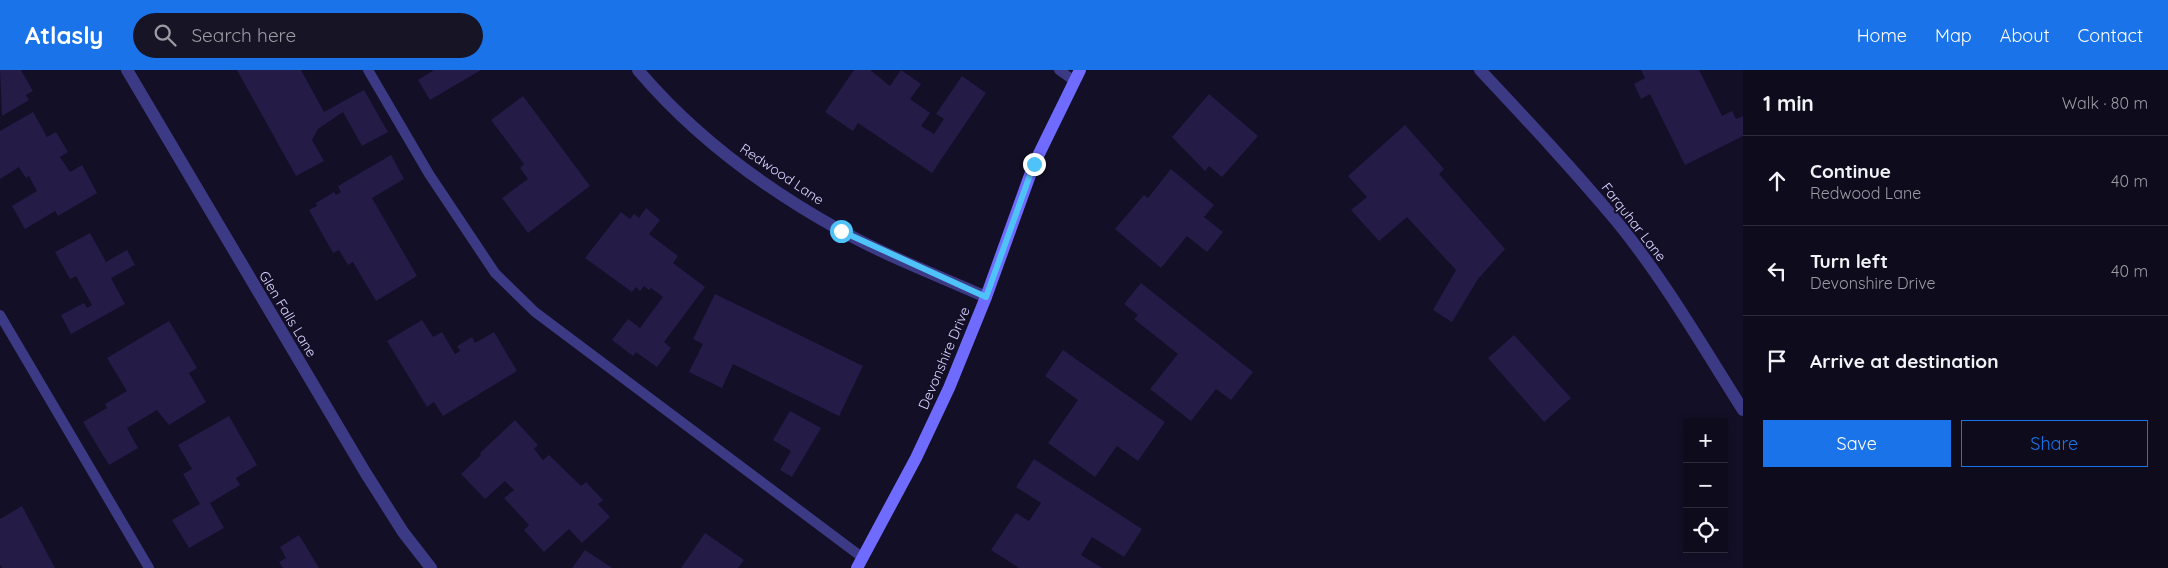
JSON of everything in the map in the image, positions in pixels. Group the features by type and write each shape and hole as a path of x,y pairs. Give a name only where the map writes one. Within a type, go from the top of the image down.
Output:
{"street":[{"name":"Glen Falls Lane","path":"127,70 365,472 403,532 431,568"},
{"name":"Redwood Lane","path":"638,70 663,100 701,135 764,184 841,231 986,297"},
{"name":"Farquhar Lane","path":"1480,70 1562,158 1618,224 1664,286 1743,410"},
{"name":"Devonshire Drive","path":"860,563 937,414 986,297 1034,164 1077,75"}],"lane":[{"path":"368,70 429,174 495,273 535,312 860,563"},
{"path":"1059,70 1077,75"},
{"path":"0,316 149,568"}],"building":[{"path":"0,70 21,70 33,91 26,95 29,100 2,116"},
{"path":"237,70 301,70 324,112 364,90 388,132 362,146 343,112 318,129 312,140 324,161 296,176"},
{"path":"434,70 481,70 430,100 418,80"},
{"path":"854,70 870,70 890,86 901,70 921,84 910,99 930,113 921,126 934,134 944,119 936,114 962,76 986,93 932,173 858,123 853,131 825,112"},
{"path":"1641,70 1699,70 1722,116 1732,111 1736,119 1743,116 1743,136 1685,165 1650,94 1641,99 1634,84 1645,78"},
{"path":"1209,94 1258,136 1222,177 1209,166 1205,171 1172,137"},
{"path":"523,96 590,186 528,233 502,198 528,179 520,168 524,164 491,120"},
{"path":"33,112 47,137 56,132 68,152 60,157 70,172 82,165 97,193 58,216 55,211 25,229 12,206 37,191 29,176 26,178 19,167 0,179 0,131"},
{"path":"1405,125 1444,169 1439,174 1505,249 1478,279 1452,322 1433,310 1456,270 1407,217 1379,241 1351,210 1367,197 1348,176"},
{"path":"391,155 404,179 372,198 417,276 376,301 353,262 348,265 339,250 333,253 309,210 317,206 316,203 334,192 336,195 341,192 338,186"},
{"path":"1171,169 1214,205 1204,217 1223,232 1207,252 1187,236 1161,268 1115,229 1144,195 1148,198"},
{"path":"646,208 660,220 649,234 678,256 673,263 705,287 664,342 671,348 657,367 636,352 633,356 612,340 628,319 640,328 663,297 651,288 649,290 644,286 640,291 636,287 632,292 585,258 621,212 630,219 634,214 639,218"},
{"path":"90,233 106,262 127,250 135,265 111,278 125,304 71,334 61,315 84,303 87,308 92,305 76,276 70,279 55,252"},
{"path":"1141,283 1253,372 1231,400 1216,389 1191,421 1150,389 1178,354 1134,319 1138,315 1124,304"},
{"path":"715,294 863,366 839,416 733,364 722,388 689,372 703,344 693,339"},
{"path":"422,320 433,337 442,332 455,354 460,351 457,346 472,337 475,343 494,332 517,371 443,416 434,402 427,407 387,341"},
{"path":"169,321 197,368 189,373 206,402 169,425 157,410 127,428 138,448 109,465 83,422 107,408 105,404 127,391 107,358"},
{"path":"1514,335 1571,398 1544,422 1488,358"},
{"path":"1063,350 1165,422 1138,461 1117,446 1095,477 1048,443 1078,400 1045,376"},
{"path":"790,411 821,428 792,477 780,470 791,451 773,440"},
{"path":"229,416 257,465 236,478 240,485 210,503 224,528 189,548 172,520 200,504 183,474 192,469 178,445"},
{"path":"515,420 538,445 534,449 543,460 549,455 581,486 586,482 603,500 598,504 610,517 582,543 569,529 544,552 524,530 529,525 504,498 514,490 505,481 485,499 461,474"},
{"path":"1034,459 1142,529 1124,557 1092,537 1081,555 1102,568 1019,568 991,550 1016,513 1029,521 1041,503 1016,487"},
{"path":"22,506 55,568 2,568 0,565 0,519"},
{"path":"705,533 744,560 738,568 681,568"},
{"path":"299,535 319,568 283,568 279,562 286,558 280,547"},
{"path":"585,550 612,568 572,568"}],"route":[{"path":"841,231 986,297 1034,164"}]}
